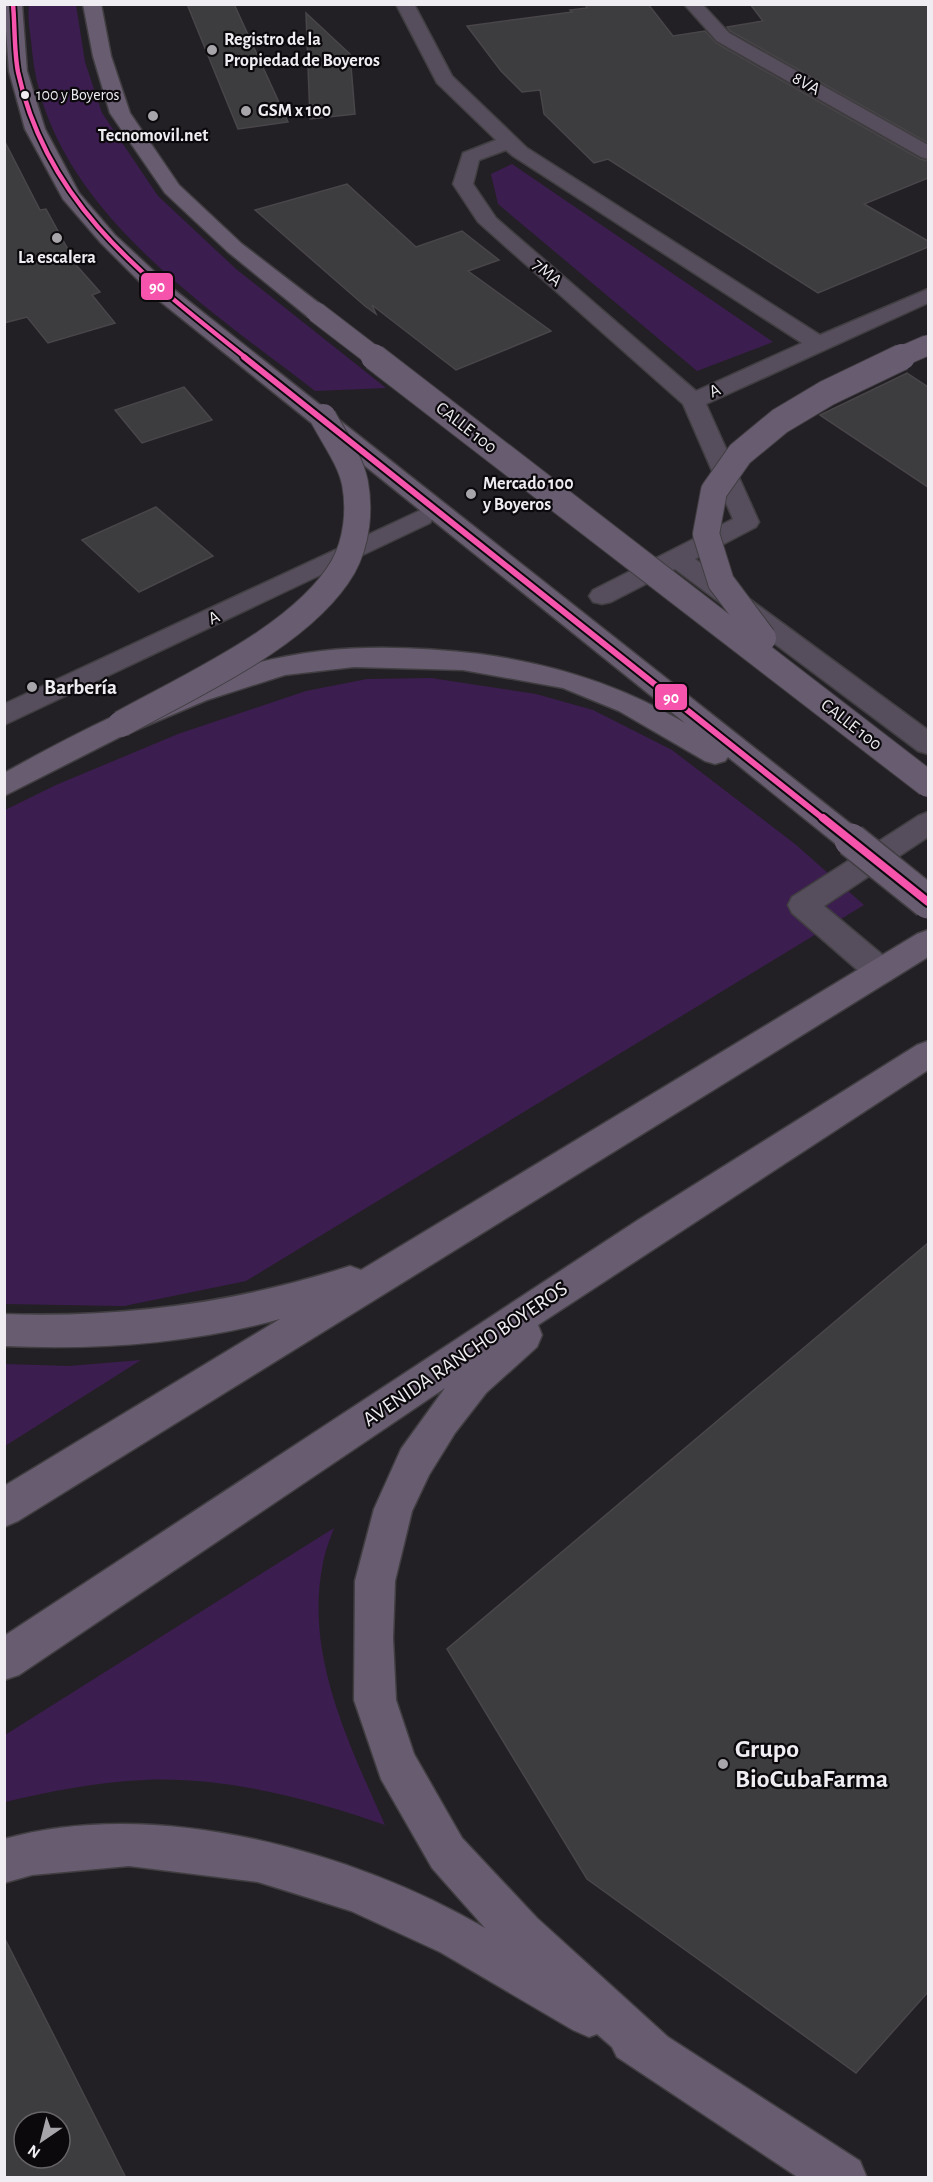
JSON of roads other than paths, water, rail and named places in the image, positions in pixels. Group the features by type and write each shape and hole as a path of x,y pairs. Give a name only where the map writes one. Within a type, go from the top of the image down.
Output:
{"highway":[{"path":"14,4 18,71 35,129 70,195 108,239 164,293 323,417 928,902"},
{"name":"CALLE 100","path":"92,4 102,56 120,113 172,189 235,248 928,784"},
{"path":"928,345 841,383 760,435 742,450 728,467 709,502 705,537 709,558 740,613 774,650 928,784"},
{"path":"4,786 121,724 247,652 295,616 336,577 354,539 358,509 355,480 323,417"},
{"path":"121,724 225,683 322,660 386,658 519,669 599,691 681,732 851,840"},
{"path":"4,1508 928,942"},
{"name":"AVENIDA RANCHO BOYEROS","path":"4,1660 650,1231 928,1054"},
{"path":"4,1330 47,1333 155,1327 258,1308 326,1291 387,1269 472,1221"},
{"path":"650,1231 504,1352 473,1382 442,1421 415,1462 393,1509 375,1581 373,1638 375,1700 396,1764 447,1853 521,1934 651,2051"},
{"path":"4,1861 32,1853 129,1844 258,1860 356,1890 456,1936 651,2051 843,2178"}],"street":[{"path":"405,4 444,79 520,152 818,344"},
{"name":"8VA","path":"692,4 723,36 928,153"},
{"name":"7MA","path":"509,142 470,157 467,166 463,184 488,222 693,401"},
{"name":"A","path":"678,559 747,522 693,401 928,295"},
{"name":"A","path":"4,716 222,615 308,569 421,518"},
{"path":"602,596 678,559 928,744"},
{"path":"880,971 803,905 928,823"}],"place":[{"name":"Registro de la Propiedad de Boyeros","path":"212,50"},
{"name":"100 y Boyeros","path":"25,95"},
{"name":"GSM x 100","path":"246,111"},
{"name":"Tecnomovil.net","path":"153,116"},
{"name":"La escalera","path":"57,238"},
{"name":"Mercado 100 y Boyeros","path":"471,494"},
{"name":"Barbería","path":"32,687"},
{"name":"Grupo BioCubaFarma","path":"723,1764"}]}
